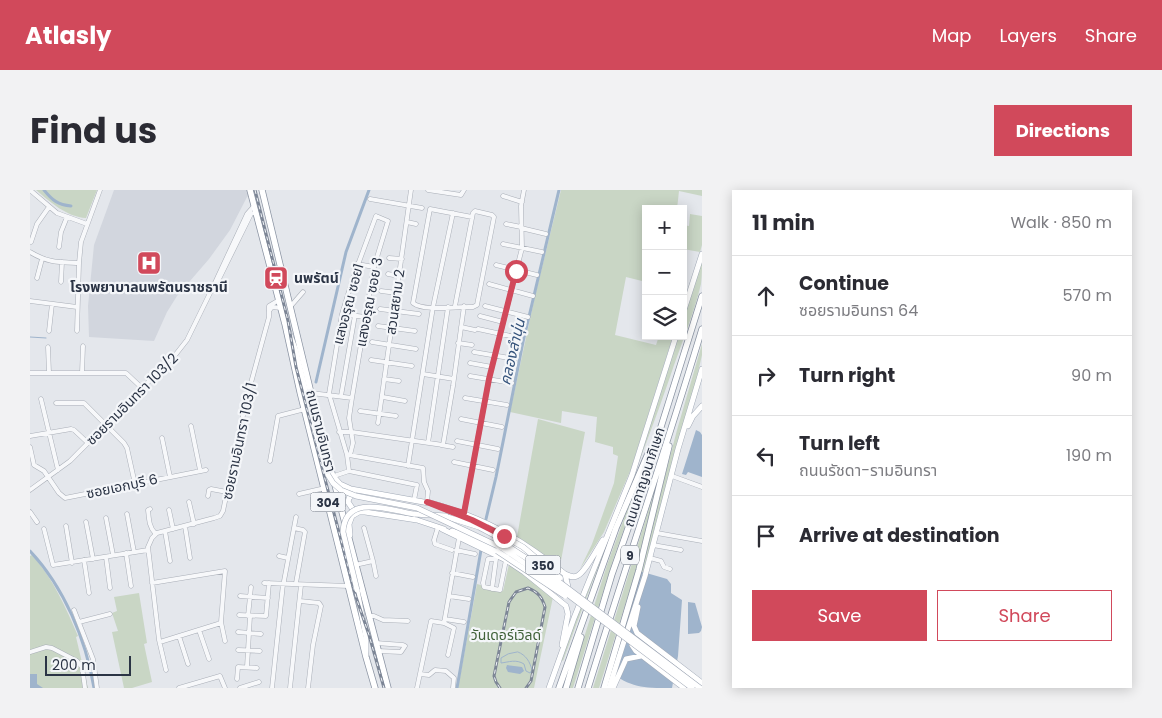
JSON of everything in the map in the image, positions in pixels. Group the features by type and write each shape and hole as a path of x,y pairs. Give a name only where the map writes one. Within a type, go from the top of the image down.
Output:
{"highway":[{"name":"ถนนรามอินทรา","path":"252,190 255,209 375,688"},
{"name":"ถนนรามอินทรา","path":"252,190 286,289"},
{"name":"ถนนรามอินทรา","path":"260,190 277,291"},
{"name":"ถนนรามอินทรา","path":"260,190 388,688"},
{"name":"ถนนกาญจนาภิเษก","path":"578,688 612,574 639,497 702,296"},
{"name":"ถนนกาญจนาภิเษก","path":"588,688 702,329"},
{"path":"559,688 616,528 661,422"},
{"path":"604,688 611,684 666,465 674,422"},
{"path":"319,465 326,468 330,465"},
{"path":"328,499 338,497"},
{"path":"331,513 341,510"},
{"path":"566,688 592,598"}],"main road":[{"path":"687,301 702,254"},
{"name":"350","path":"285,324 296,351 314,426 328,475 333,483 341,490 356,496 417,508 487,540 523,561 693,688"},
{"path":"549,688 609,529 632,475 675,340"},
{"path":"702,369 634,621 635,631 702,683"},
{"path":"692,402 695,406 701,407"},
{"path":"684,432 693,416 701,407"},
{"name":"350","path":"333,475 343,486 427,502 487,527 527,550 594,608"},
{"path":"359,512 352,508 348,502 353,494 362,491"},
{"path":"427,502 464,513 507,533 571,577 580,574 609,529"},
{"name":"350","path":"366,657 366,637 343,532 344,522 349,513 354,509 368,507 414,514 444,516 503,543 534,563 700,688"},
{"path":"350,546 352,516 359,512"},
{"name":"350","path":"359,512 417,520 465,535 601,619"},
{"path":"444,516 478,527 523,552 551,564"},
{"path":"440,528 506,560 566,606 568,610 560,659"},
{"path":"554,596 560,596 568,587 565,574"},
{"path":"611,684 645,576"},
{"path":"629,625 632,619 634,621"},
{"path":"645,640 636,640 632,645 634,649 683,688"},
{"path":"611,684 626,659 641,656"},
{"path":"618,659 619,664 623,664"},
{"path":"693,676 696,683 693,688"}],"street":[{"path":"77,331 81,242 100,190"},
{"name":"สวนสยาม 2","path":"378,423 411,190"},
{"path":"428,190 461,195 464,190"},
{"path":"464,513 494,356 522,248 521,227 524,190"},
{"path":"31,192 49,207 67,217 87,224"},
{"path":"503,196 522,202"},
{"path":"370,199 422,208"},
{"path":"31,242 37,224 49,207"},
{"name":"ซอยรามอินทรา 103/2","path":"30,490 70,461 184,344 255,209"},
{"path":"455,306 472,217 475,211 494,217 477,305 473,307 433,307 416,305 413,302 430,209 472,217"},
{"path":"408,466 434,300 453,213"},
{"name":"แสงอรุณ ซอย1","path":"329,394 342,314 374,216"},
{"name":"แสงอรุณ ซอย 3","path":"348,455 353,443 349,418 365,317 374,267 388,221 374,216"},
{"path":"59,247 67,217"},
{"path":"407,222 416,224"},
{"path":"506,224 546,234"},
{"path":"502,244 542,252"},
{"path":"30,252 42,260 79,263"},
{"path":"389,258 402,259"},
{"path":"37,278 42,260"},
{"path":"61,282 62,262"},
{"path":"358,264 374,267"},
{"path":"496,265 537,275"},
{"path":"388,274 399,276"},
{"path":"490,284 533,296"},
{"path":"380,291 397,293"},
{"path":"290,307 303,292"},
{"path":"279,300 270,304 269,310 281,308"},
{"path":"30,301 77,307"},
{"path":"49,331 52,304"},
{"path":"442,444 454,379 464,306"},
{"path":"485,306 528,316"},
{"path":"428,443 448,307"},
{"path":"380,309 419,314"},
{"name":"ซอยรามอินทรา 103/1","path":"155,534 220,516 224,511 246,401 269,317 269,310"},
{"path":"342,314 365,317"},
{"path":"341,396 355,315"},
{"path":"480,316 503,322"},
{"path":"378,326 416,332"},
{"path":"461,327 520,338"},
{"path":"372,342 416,349"},
{"path":"458,343 472,345"},
{"path":"48,346 49,373"},
{"path":"82,373 83,346"},
{"path":"474,352 515,360"},
{"path":"370,360 412,366"},
{"path":"470,363 492,367"},
{"path":"30,374 126,373 142,388"},
{"path":"423,374 454,379"},
{"path":"470,376 512,383"},
{"path":"384,379 399,382"},
{"path":"311,393 352,398"},
{"path":"329,394 339,432 348,455 349,471"},
{"path":"383,397 405,401"},
{"path":"465,398 507,405"},
{"path":"42,399 58,470"},
{"path":"56,403 84,403 126,445 135,484"},
{"path":"270,460 278,416 305,409"},
{"path":"360,411 396,416"},
{"path":"461,419 502,427"},
{"path":"191,426 200,470"},
{"path":"30,436 73,429 88,443"},
{"path":"339,432 352,432 442,444 453,448"},
{"path":"162,438 170,476"},
{"path":"457,441 498,449"},
{"path":"30,447 34,465 43,470 48,477"},
{"path":"348,455 423,468 424,482 428,491 427,502"},
{"path":"454,462 493,470"},
{"name":"ซอยเอกบุรี 6","path":"48,477 61,496 65,498 206,470"},
{"path":"333,475 349,471 417,485 414,500"},
{"path":"672,476 702,487"},
{"path":"298,494 325,488"},
{"path":"208,496 211,489 227,492"},
{"path":"189,502 194,524"},
{"path":"150,509 148,510 150,523 155,534 148,550 160,642 166,670"},
{"path":"169,510 173,529"},
{"path":"30,512 37,522"},
{"path":"127,514 134,552"},
{"path":"106,518 113,555"},
{"path":"272,688 283,583 296,518"},
{"path":"86,522 93,559"},
{"path":"66,526 72,563"},
{"path":"186,526 190,558"},
{"path":"294,528 305,532 296,582"},
{"path":"364,528 376,576"},
{"path":"440,528 434,540 435,544 475,554"},
{"path":"44,529 52,564 72,563 148,550"},
{"path":"165,530 170,562"},
{"path":"657,532 702,541"},
{"path":"444,621 454,550 458,538"},
{"path":"653,545 682,550"},
{"path":"126,553 131,586"},
{"path":"492,589 497,555"},
{"path":"497,555 488,559 483,583 484,587 500,590 506,560"},
{"path":"106,556 110,588"},
{"path":"279,556 300,557"},
{"path":"650,558 661,561 664,567 670,569"},
{"path":"84,560 89,593"},
{"path":"355,565 373,561"},
{"path":"152,583 224,571 221,623 225,641"},
{"path":"452,573 472,577"},
{"path":"239,615 266,616 268,598 266,583 349,586"},
{"path":"290,688 301,585"},
{"path":"247,667 251,587"},
{"path":"240,596 268,598"},
{"path":"449,596 469,599"},
{"path":"300,600 319,603 321,606 313,645 308,688"},
{"path":"74,610 93,659 97,688"},
{"path":"79,622 110,614"},
{"path":"368,616 374,616 383,620 408,621"},
{"path":"417,688 430,624 433,621 464,622"},
{"path":"444,621 454,628 448,655"},
{"path":"160,642 221,623"},
{"path":"199,630 209,659"},
{"path":"238,632 262,634"},
{"path":"179,636 188,664"},
{"path":"376,643 405,646 401,652 378,651"},
{"path":"30,652 52,648 76,661 82,667 85,688"},
{"path":"238,650 260,651"},
{"path":"237,679 238,667 257,668"},
{"path":"420,674 431,675 436,669 448,672 454,678 453,688"},
{"path":"179,688 220,676 225,688"},
{"path":"240,688 259,682"}],"shaded area":[{"name":"โรงพยาบาลนพรัตนราชธานี","path":"114,190 248,190 249,196 230,230 209,259 177,296 167,312 154,341 89,337 88,306 94,245"}],"green space":[{"path":"36,190 97,190 86,218 66,212"},
{"path":"561,190 702,190 702,196 679,191 677,205 642,205 642,281 626,277 615,335 656,345 658,340 672,340 631,469 604,532 580,569 592,544 614,483 618,456 613,454 613,447 595,442 597,417 562,411 561,423 510,412 535,296"},
{"path":"690,214 702,216 702,245 700,252 687,250 687,226 689,226"},
{"path":"702,257 701,284 687,330 687,304"},
{"path":"676,340 683,340 563,661 561,660 578,612 623,500"},
{"path":"702,344 702,355 695,386 643,572 640,571"},
{"path":"538,419 585,432 560,566 517,537"},
{"path":"640,475 643,476 614,557 573,688 568,688 607,565"},
{"path":"658,480 636,570 599,688 593,688"},
{"path":"32,555 53,583 78,636 76,637 88,688 30,688 30,556"},
{"name":"วันเดอร์เวิลด์","path":"509,564 553,597 534,688 458,688 477,584 503,591"},
{"path":"139,593 147,643 144,644 152,682 132,688 124,688 112,632 118,631 112,613 117,611 114,597"}],"water":[{"path":"696,430 702,435 702,477 688,472 686,475 682,474"},
{"path":"636,570 667,579 671,584 671,593 682,600 678,656 672,688 637,686 630,684 607,670"},
{"path":"688,602 695,603 702,627 699,633 688,634"},
{"path":"507,665 522,667 524,671 520,674 508,672"},
{"path":"30,674 37,674 37,684 43,688 30,688"}],"waterway":[{"path":"44,190 56,201 71,206"},
{"path":"316,382 346,252 369,190"},
{"name":"คลองลำนุ่น","path":"486,519 523,342 559,190"},
{"path":"30,337 46,338"},
{"name":"คลองลำนุ่น","path":"457,688 481,550"},
{"path":"30,551 53,581 72,615 85,651 94,688"},
{"path":"518,652 529,662 532,670 530,673 526,671 524,664 521,662 501,663 501,658 518,652"}],"railway":[{"path":"255,190 288,321 296,367 320,460 356,597 384,688"},
{"path":"500,688 494,676 509,602 516,592 528,588 539,595 545,607 531,681 526,688"}],"place":[{"name":"โรงพยาบาลนพรัตนราชธานี","path":"149,263"},
{"name":"นพรัตน์","path":"276,278"}],"route":[{"path":"504,536 472,520 427,502 464,513 489,379 516,271"}]}
